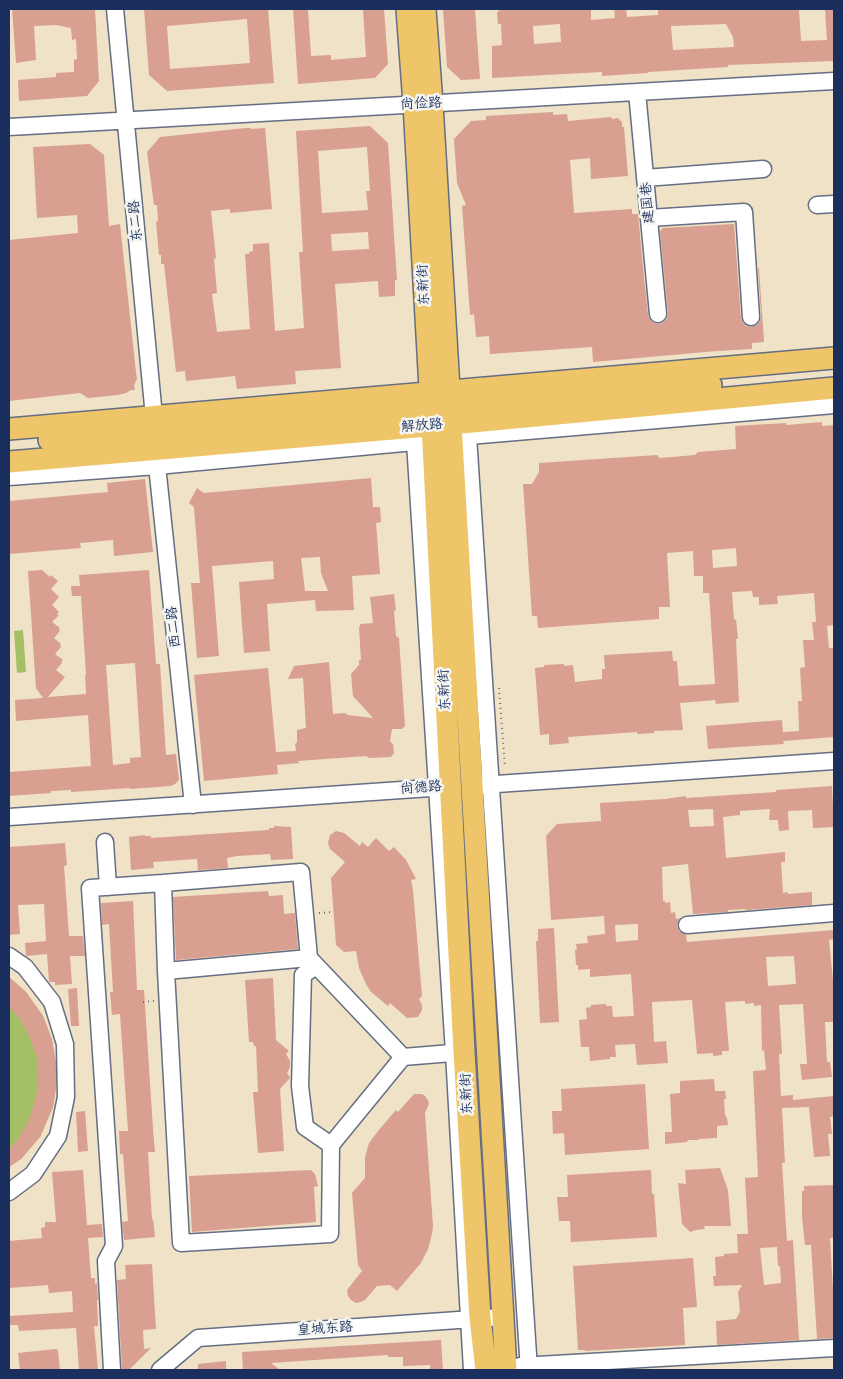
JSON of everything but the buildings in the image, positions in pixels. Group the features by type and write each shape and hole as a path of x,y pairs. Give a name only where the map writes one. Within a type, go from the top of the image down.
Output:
{"main road":[{"name":"东新街","path":"407,9 423,104"},
{"name":"东新街","path":"425,9 423,104 441,421 443,787 474,1319 499,1369"},
{"path":"9,429 155,441 441,421 834,358"},
{"name":"解放路","path":"441,421 834,375"},
{"name":"解放路","path":"9,443 155,441 441,421 834,388"},
{"name":"东新街","path":"441,421 482,785 502,1317 499,1369"},
{"name":"解放路","path":"9,462 155,441"}],"street":[{"name":"东二路","path":"115,9 155,441"},
{"name":"尚俭路","path":"9,127 834,82"},
{"name":"建国巷","path":"637,92 658,314"},
{"path":"645,178 763,169"},
{"path":"818,205 834,204"},
{"path":"649,218 744,212 751,317"},
{"path":"441,421 834,405"},
{"path":"9,476 155,441"},
{"name":"西二路","path":"155,441 193,805"},
{"name":"尚德路","path":"9,817 834,761"},
{"path":"482,785 529,1368"},
{"path":"105,842 108,887"},
{"path":"112,1370 106,1261 114,1246 90,888 301,872 312,962 404,1056"},
{"path":"163,883 181,1243 330,1234 331,1145 404,1056 459,1052"},
{"path":"688,925 834,913"},
{"path":"9,956 25,967 52,1002 65,1044 66,1097 58,1136 33,1174 9,1192"},
{"path":"166,971 312,962"},
{"path":"312,962 303,975 300,1086 305,1127 331,1145"},
{"name":"皇城东路","path":"160,1370 198,1338 502,1317"},
{"path":"472,1370 474,1319"},
{"path":"499,1369 834,1348"}],"green space":[{"path":"23,630 26,672 17,673 14,631"},
{"path":"9,977 26,992 43,1016 52,1040 58,1073 53,1107 40,1137 21,1159 9,1167"}]}
